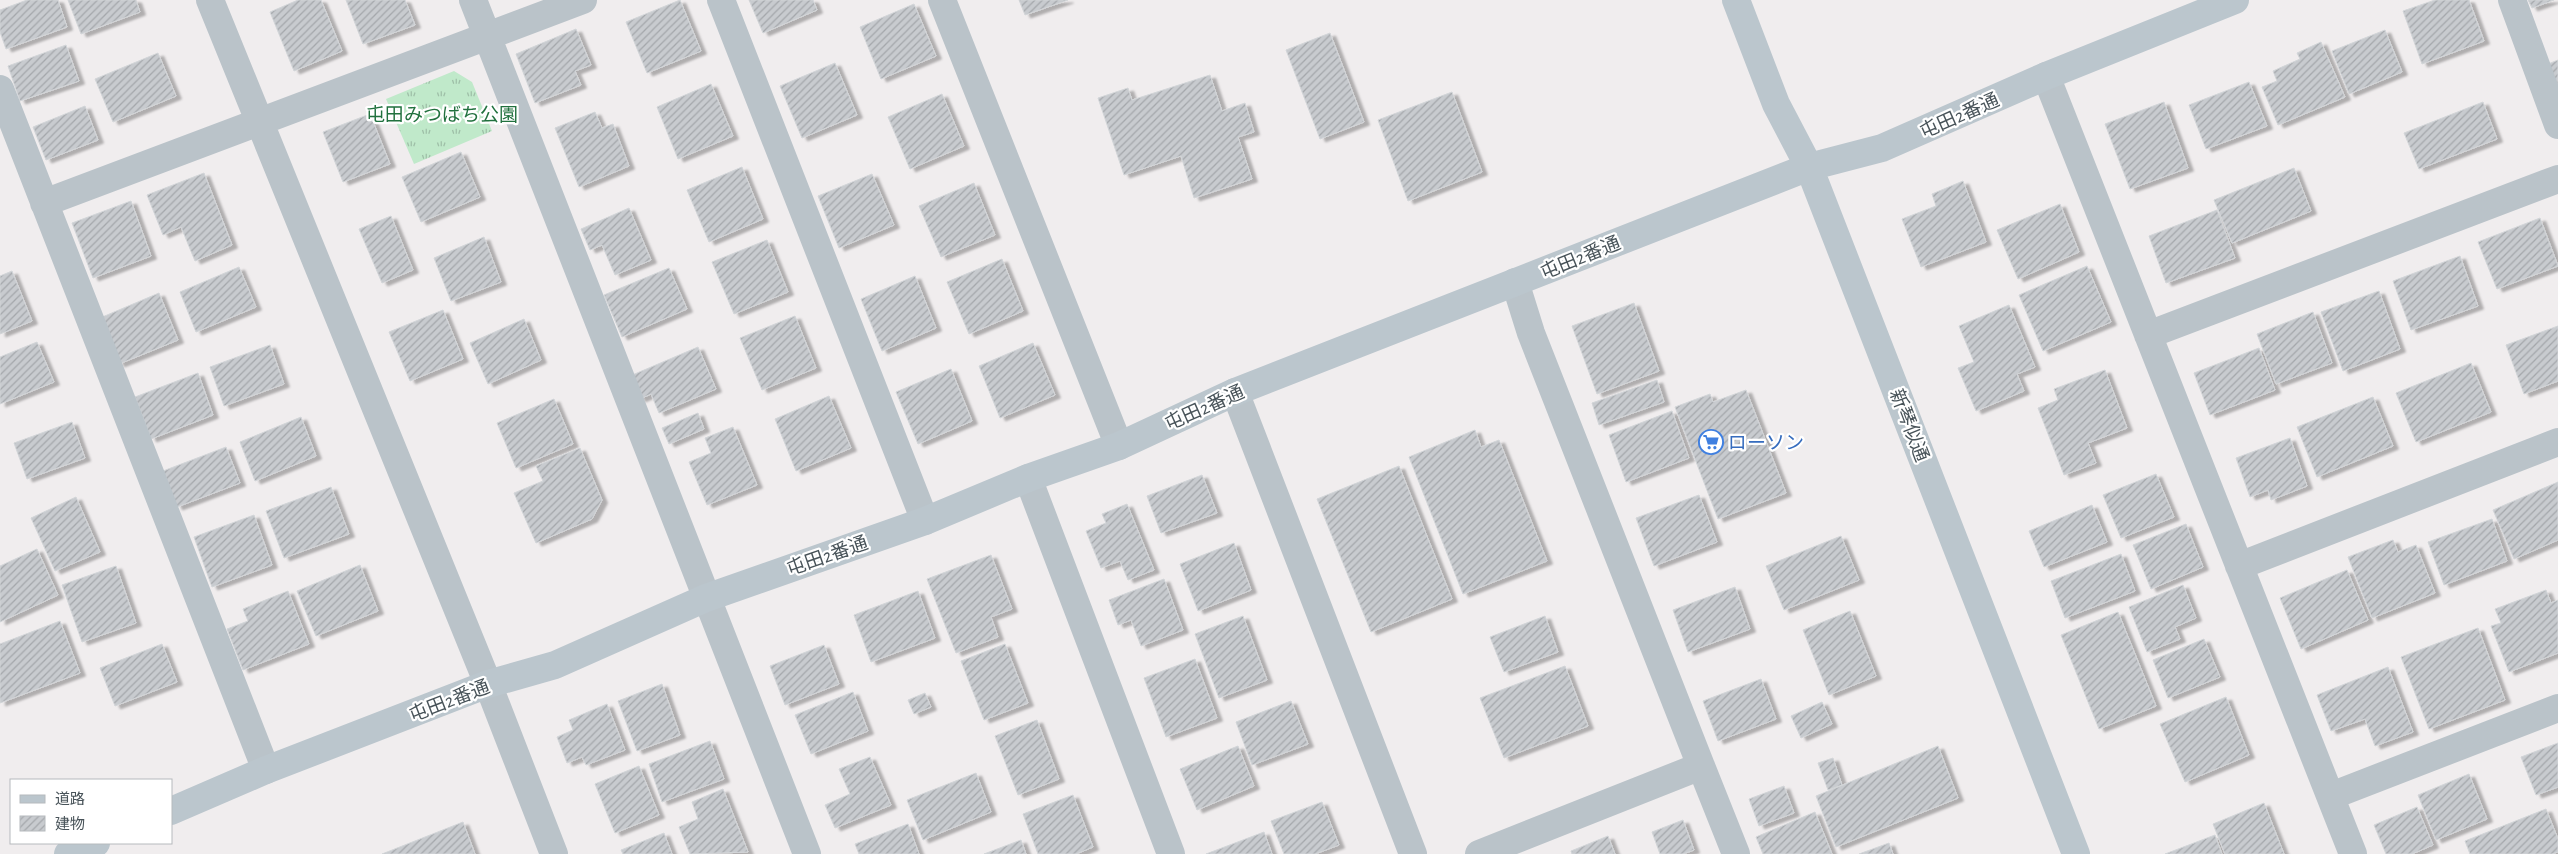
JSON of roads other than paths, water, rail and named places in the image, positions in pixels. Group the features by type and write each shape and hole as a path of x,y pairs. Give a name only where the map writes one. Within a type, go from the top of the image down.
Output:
{"street":[{"path":"210,0 488,684 554,854"},
{"path":"473,0 807,854"},
{"path":"44,204 486,35 583,0"},
{"path":"721,0 925,521"},
{"path":"942,0 1119,446"},
{"name":"新琴似通","path":"1736,0 1776,104 1809,167 2076,854"},
{"name":"屯田2番通","path":"172,811 266,770 488,684 555,665 706,598 925,521 1028,478 1119,446 1235,392 1809,167 1882,148 2046,76 2235,0"},
{"path":"2512,0 2558,125"},
{"path":"2046,76 2353,854"},
{"path":"0,89 8,131 44,204 266,770"},
{"path":"2148,335 2558,179"},
{"path":"1516,282 1531,332 1736,854"},
{"path":"1235,392 1414,854"},
{"path":"2239,566 2558,442"},
{"path":"1028,478 1171,854"},
{"path":"2331,796 2558,708"},
{"path":"1479,854 1702,766"}],"place":[{"name":"ローソン","path":"1711,442"}],"park label":[{"name":"屯田みつばち公園","path":"442,114"}]}
